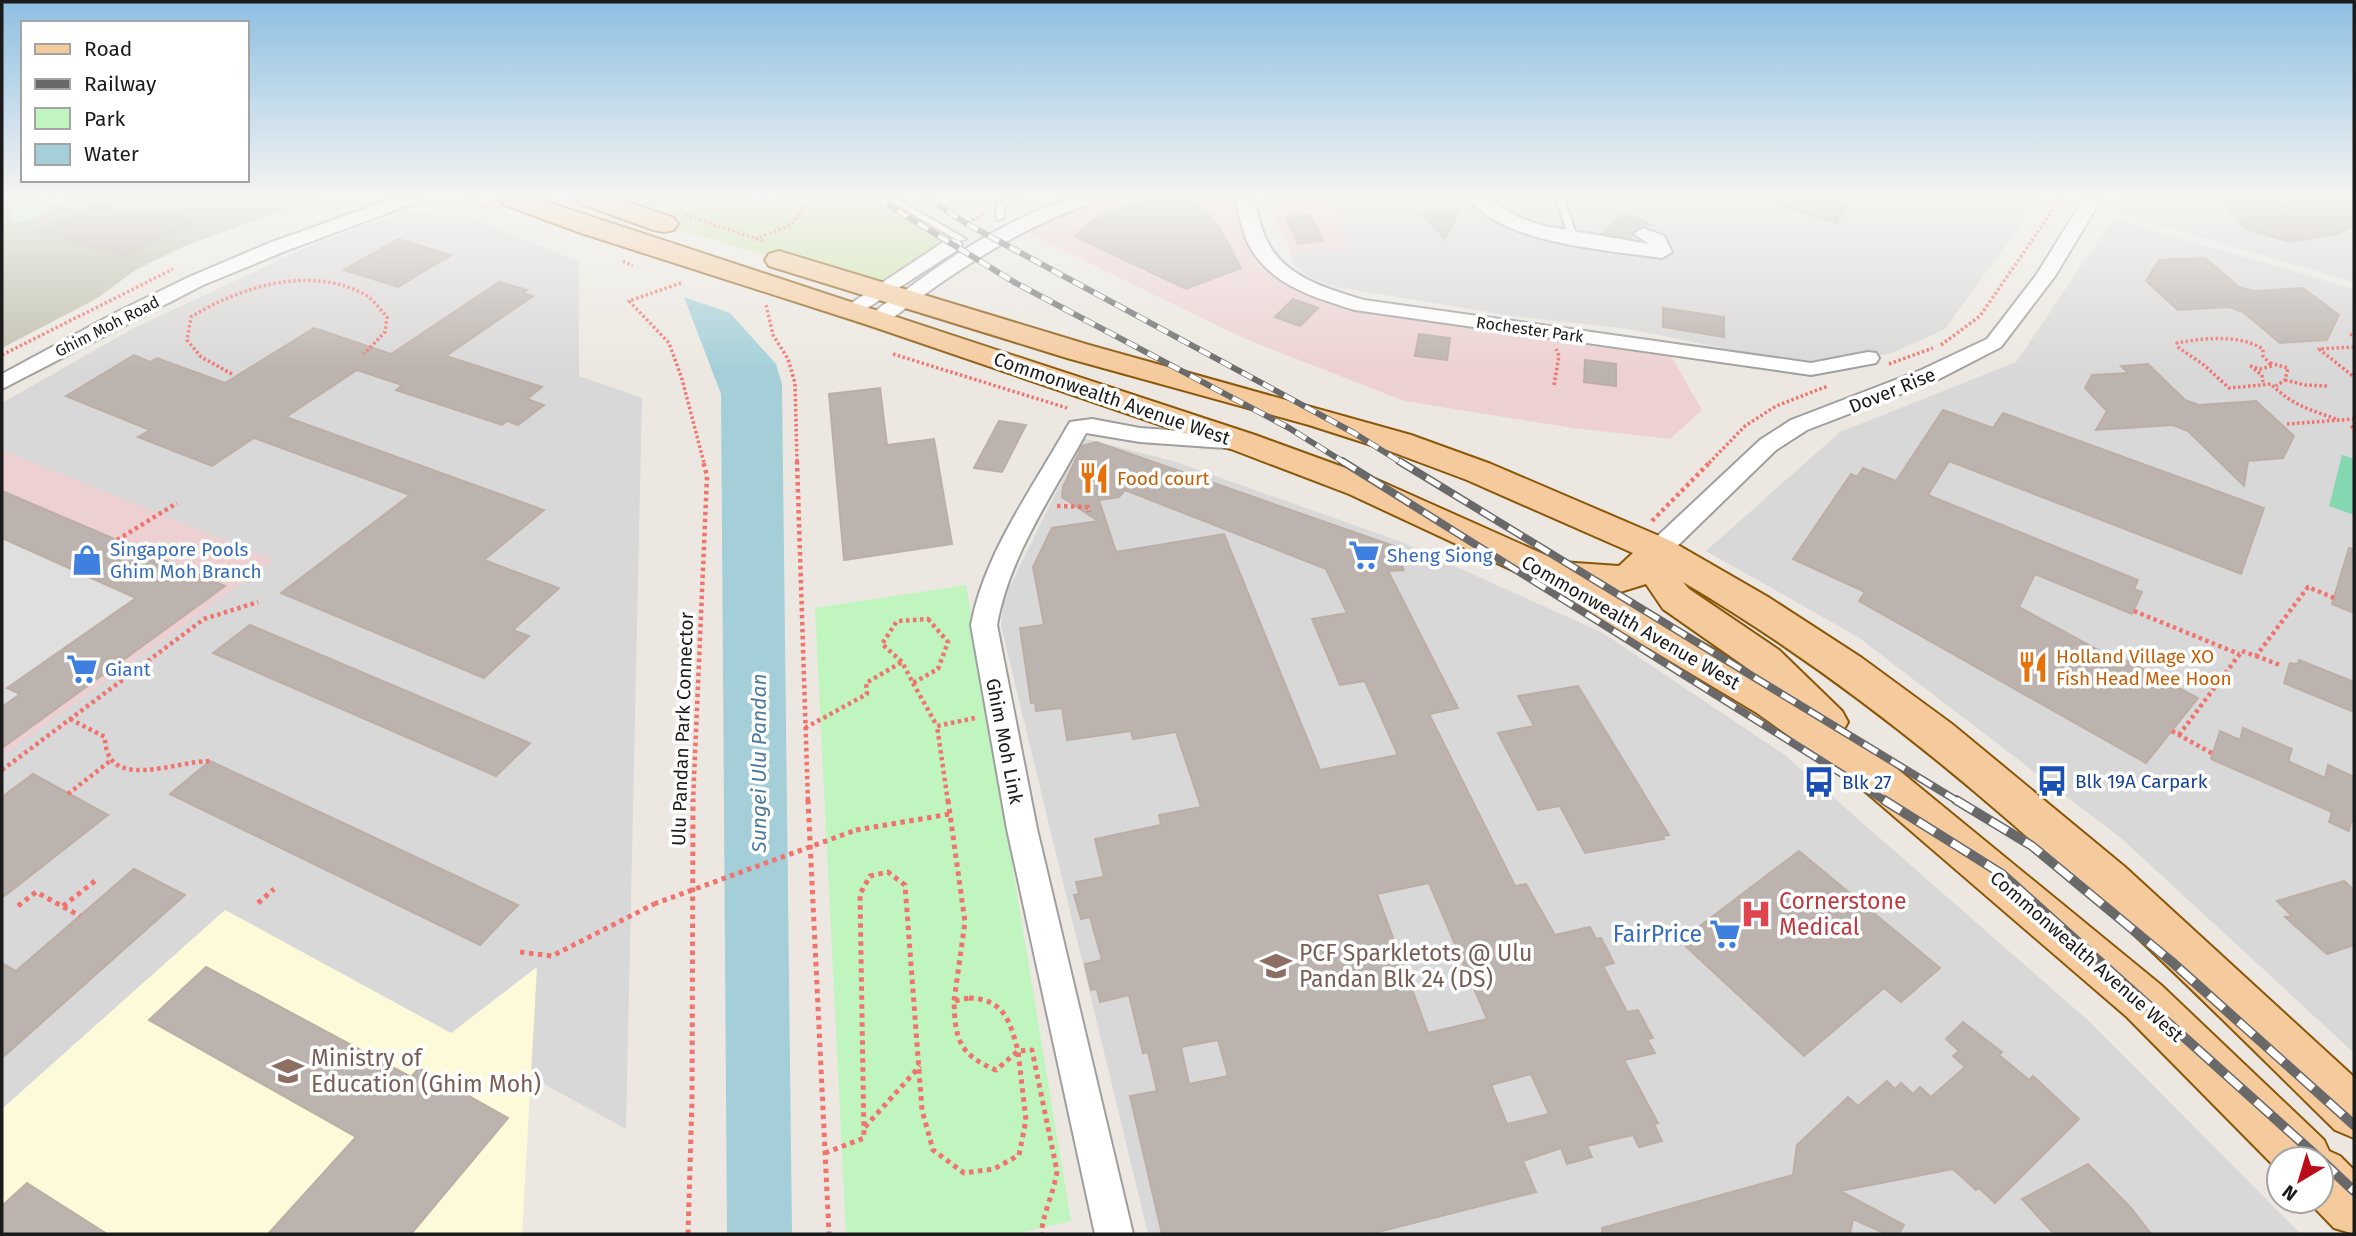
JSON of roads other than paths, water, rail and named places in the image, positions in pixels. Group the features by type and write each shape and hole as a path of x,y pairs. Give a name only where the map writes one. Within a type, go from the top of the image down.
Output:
{"main road":[{"name":"Commonwealth Avenue West","path":"699,256 880,304 1020,335 1375,435 1440,456 1658,550 1803,637 1979,768 2092,864 2354,1112"},
{"name":"Commonwealth Avenue West","path":"749,256 1361,486 1553,574 1771,702 1875,775 2144,1001 2291,1145"},
{"path":"1553,574 1620,579 1632,575 1658,550"},
{"path":"1658,550 1665,586 1676,599 1765,660 1875,775"},
{"path":"2335,1189 2354,1208"}],"street":[{"name":"Ghim Moh Road","path":"2,368 228,256"},
{"name":"Ghim Moh Road","path":"2,383 81,339 194,282 257,256"},
{"path":"880,304 935,256"},
{"path":"880,304 961,256"},
{"name":"Rochester Park","path":"1268,256 1296,283 1362,306 1811,369 1868,358"},
{"name":"Dover Rise","path":"1658,550 1768,445 1799,425 1930,375 1994,343 2058,256"},
{"name":"Ghim Moh Link","path":"1114,1234 1022,829 984,625 987,608 1008,553 1078,427 1092,426 1140,435 1243,442"}],"water":[{"name":"Sungei Ulu Pandan","path":"684,297 730,313 776,364 782,384 792,1234 727,1234 721,394"}],"railway":[{"path":"971,256 1014,282 1289,428 1345,463"},
{"path":"1026,256 1354,433 1402,463"},
{"path":"1342,461 1887,802"},
{"path":"1399,461 1959,802"},
{"path":"1884,800 2002,874 2304,1145"},
{"path":"1956,800 2032,846 2172,962 2354,1125"},
{"path":"2335,1173 2354,1191"}],"place":[{"name":"Food court","path":"1094,478"},
{"name":"Sheng Siong","path":"1364,555"},
{"name":"Singapore Pools Ghim Moh Branch","path":"87,560"},
{"name":"Holland Village XO Fish Head Mee Hoon","path":"2033,667"},
{"name":"Giant","path":"82,669"},
{"name":"Blk 19A Carpark","path":"2052,781"},
{"name":"Blk 27","path":"1819,782"},
{"name":"Cornerstone Medical","path":"1756,914"},
{"name":"FairPrice","path":"1725,934"},
{"name":"PCF Sparkletots @ Ulu Pandan Blk 24 (DS)","path":"1276,966"},
{"name":"Ministry of Education (Ghim Moh)","path":"288,1071"}]}
